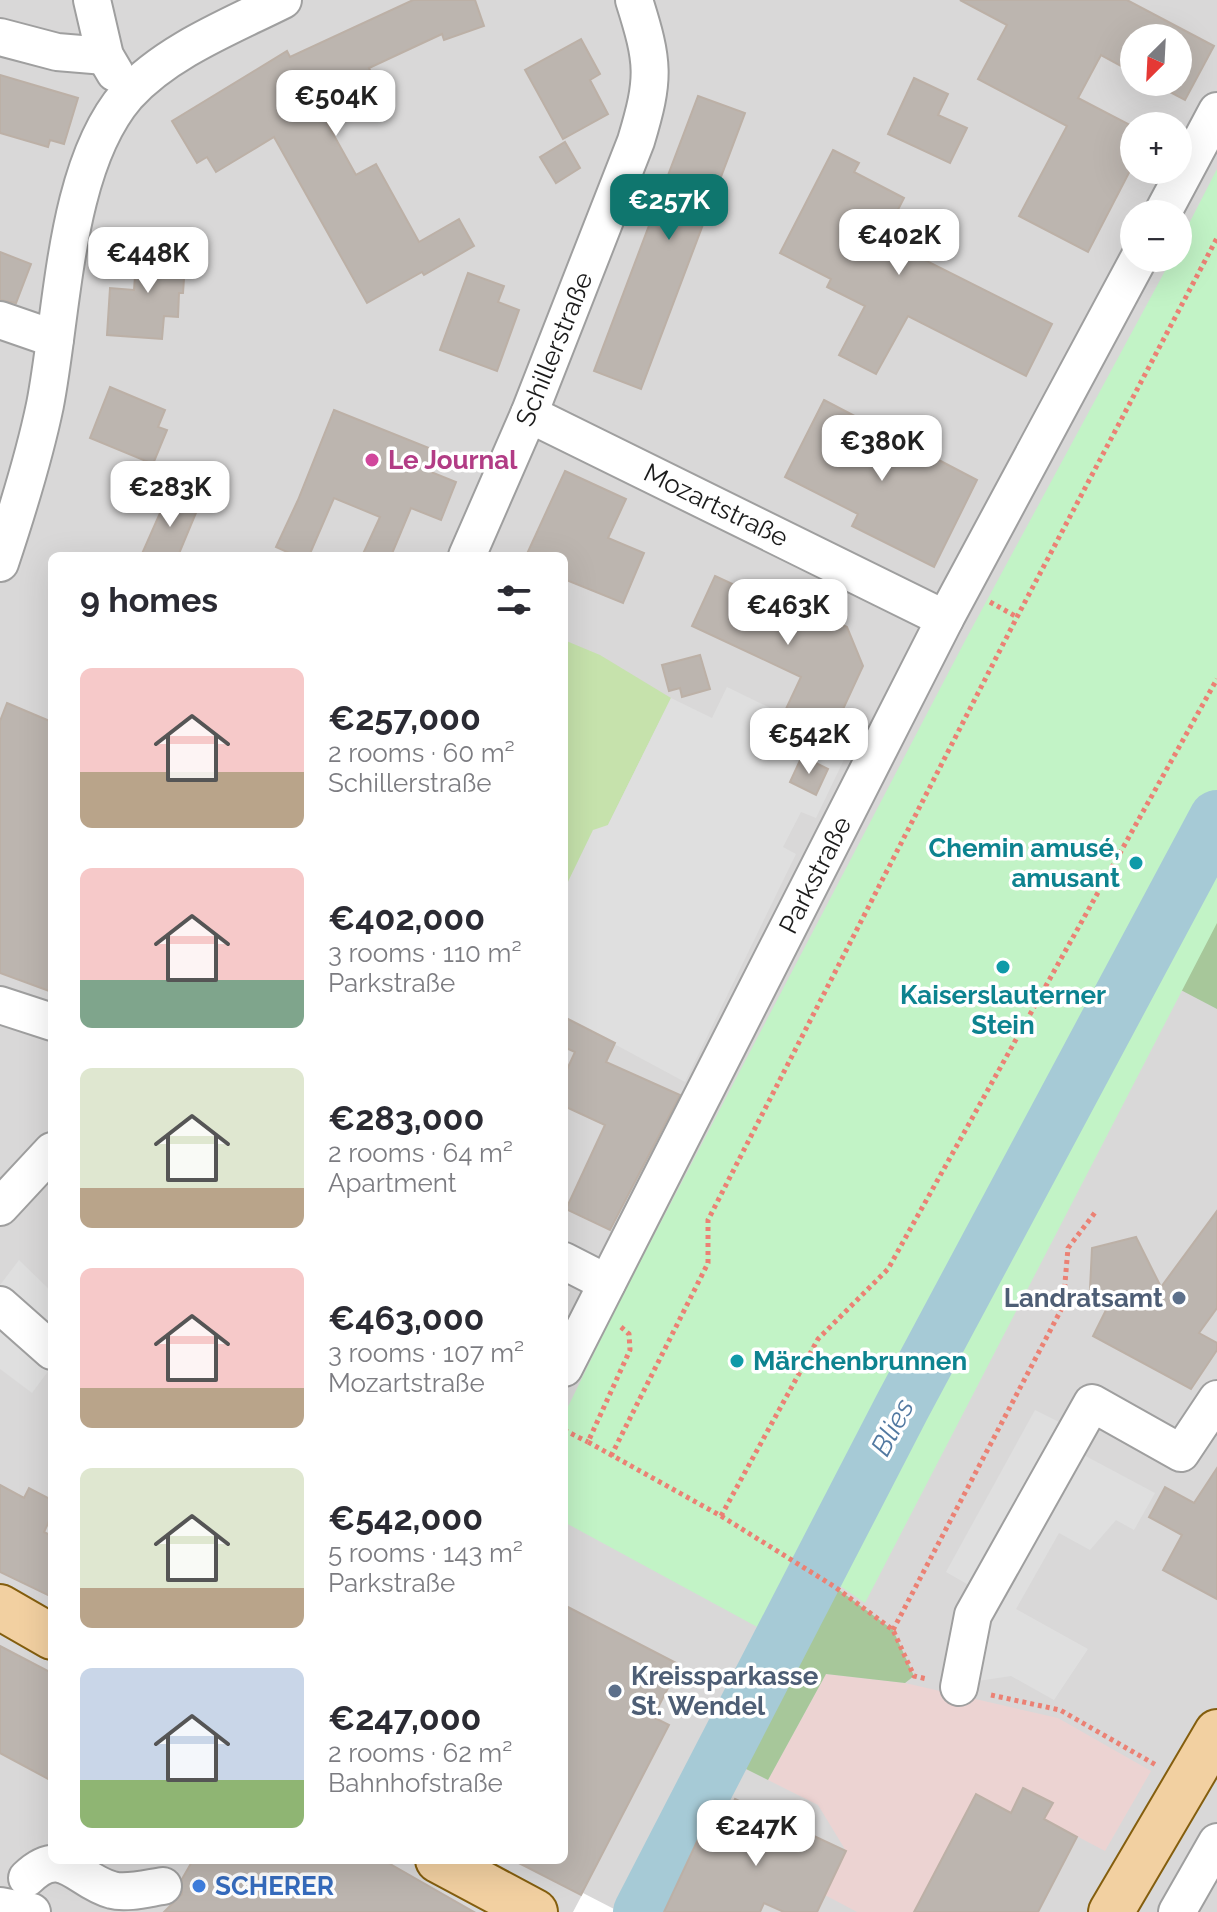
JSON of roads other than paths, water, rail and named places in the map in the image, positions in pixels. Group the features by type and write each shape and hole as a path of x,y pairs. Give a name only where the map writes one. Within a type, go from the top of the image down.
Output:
{"main road":[{"path":"0,1607 48,1635"},
{"path":"1111,1912 1217,1732"},
{"path":"1088,1912 1164,1824"},
{"path":"443,1864 488,1901 535,1912"}],"street":[{"path":"92,0 105,56 127,96"},
{"path":"0,563 45,406 72,222 89,168 107,127 127,96 157,69 190,48 283,0"},
{"name":"Schillerstraße","path":"469,552 529,414 636,141 649,96 651,65 634,0"},
{"path":"0,37 57,52 105,56"},
{"path":"1169,200 1217,111"},
{"name":"Parkstraße","path":"568,1360 945,619 1131,272"},
{"path":"0,320 55,339"},
{"name":"Mozartstraße","path":"529,414 945,619"},
{"path":"0,1005 48,1021"},
{"path":"0,1207 48,1155"},
{"path":"568,1265 601,1295"},
{"path":"0,1305 48,1347"},
{"path":"959,1687 973,1615 1092,1403 1181,1453 1217,1399"},
{"path":"1177,1912 1217,1842"},
{"path":"20,1903 38,1868 48,1864"},
{"path":"61,1864 113,1890 164,1886"}],"waterway":[{"name":"Blies","path":"641,1912 902,1407 1217,818"}],"place":[{"name":"Le Journal","path":"372,460"},
{"name":"Chemin amusé, amusant","path":"1136,863"},
{"name":"Kaiserslauterner Stein","path":"1003,967"},
{"name":"Landratsamt","path":"1179,1298"},
{"name":"Märchenbrunnen","path":"737,1361"},
{"name":"Kreissparkasse St. Wendel","path":"615,1691"},
{"name":"SCHERER","path":"199,1886"}]}
